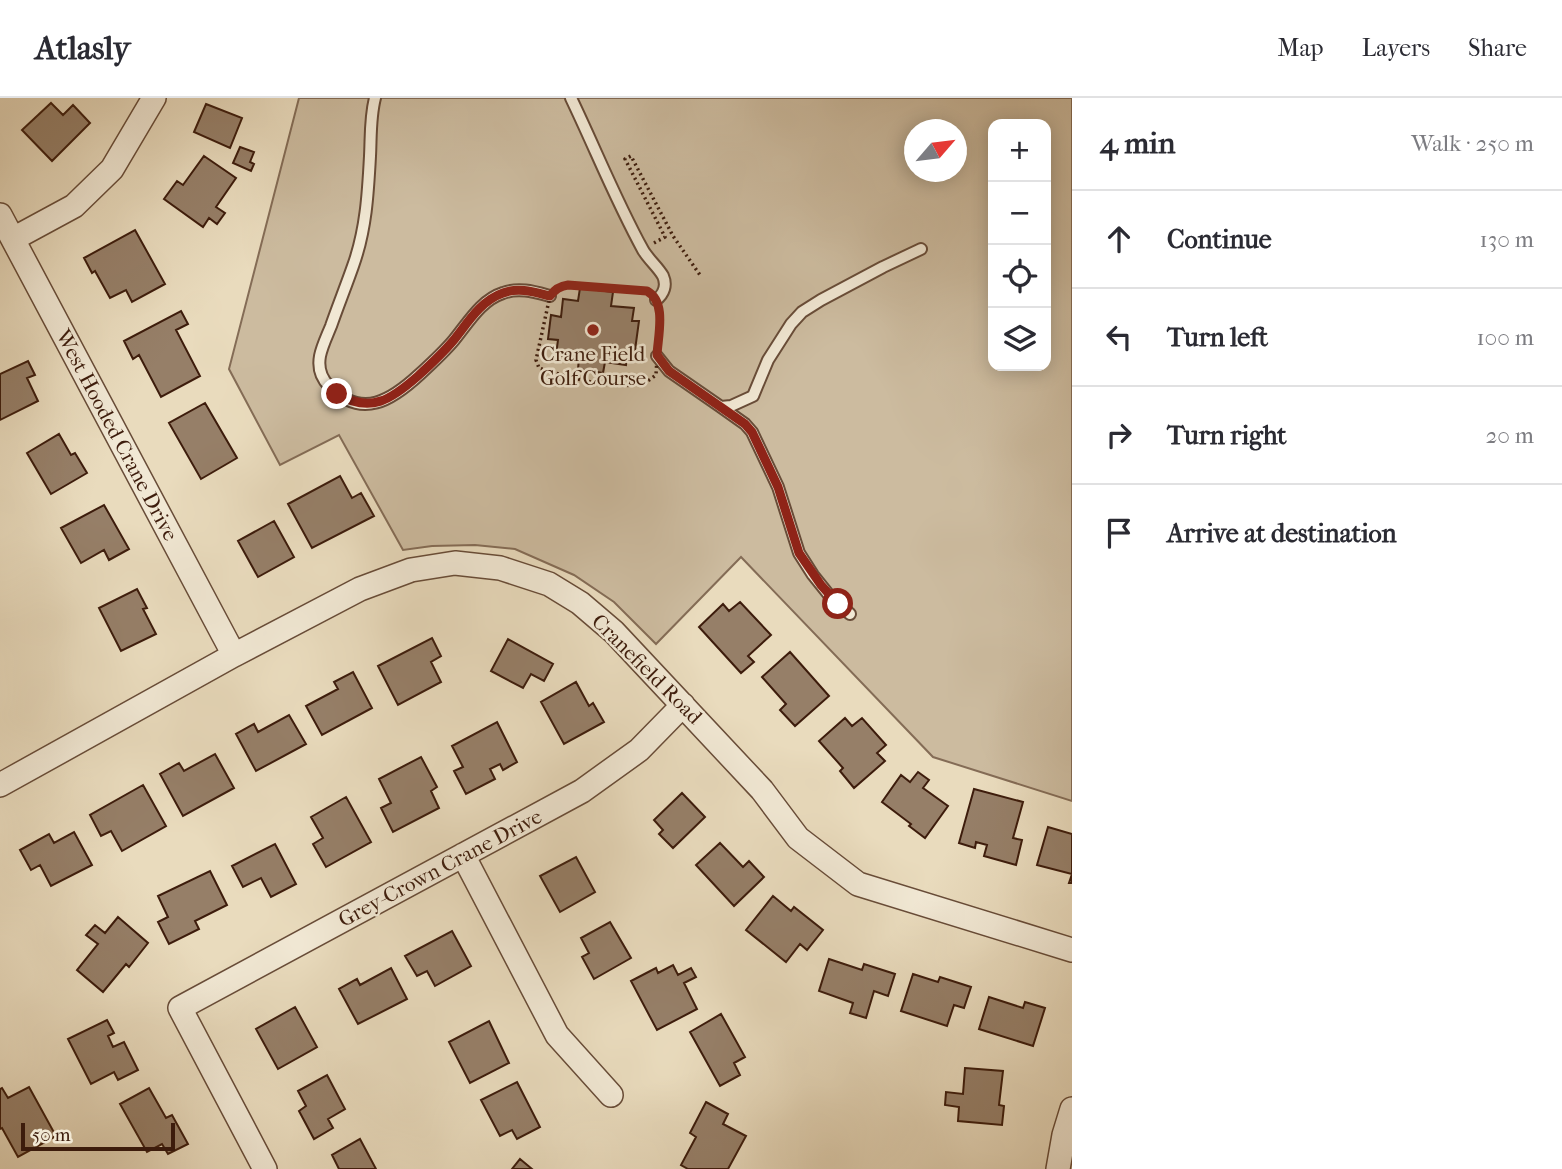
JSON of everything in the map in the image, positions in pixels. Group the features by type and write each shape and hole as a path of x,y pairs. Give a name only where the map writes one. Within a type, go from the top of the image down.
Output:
{"street":[{"path":"13,239 74,206 112,169 154,98"},
{"name":"West Hooded Crane Drive","path":"0,215 234,655"},
{"name":"Cranefield Road","path":"0,785 234,655 360,589 411,570 455,563 499,568 550,584 580,603 614,632 762,790 798,838 858,884 1072,950"},
{"name":"Grey-Crown Crane Drive","path":"265,1169 180,1008 582,791 639,750 683,705"},
{"path":"463,855 556,1035 611,1095"},
{"path":"1058,1169 1072,1108"}],"lane":[{"path":"375,98 365,223 354,263 320,357 321,375 326,383 337,394 359,404 383,400 401,391 433,362 476,313 495,297 514,290 528,290 550,296"},
{"path":"571,98 642,248 663,276 664,291 656,300"},
{"path":"721,407 732,406 753,396 768,360 802,312 921,249"},
{"path":"657,355 669,371 745,424 752,432 778,487 799,553 829,595 850,614"}],"path":[{"path":"665,237 625,159 631,156 673,236 700,275"},
{"path":"642,248 673,236"},
{"path":"561,286 647,291 656,300 660,306 656,375 646,382 611,384 569,377 539,368 536,360 550,296 561,286"}],"shaded area":[{"name":"Crane Field Golf Course","path":"299,98 1072,98 1072,801 933,757 741,557 656,644 614,602 574,575 515,549 475,545 403,550 339,435 280,465 229,369"}],"building":[{"path":"51,103 63,115 73,105 90,123 52,161 22,130"},
{"path":"206,104 242,118 230,148 194,132"},
{"path":"240,147 254,152 250,162 254,164 251,171 233,163"},
{"path":"204,156 236,178 216,207 225,213 217,224 209,218 203,227 164,199 177,181 183,185"},
{"path":"135,230 165,284 132,302 126,290 110,298 95,271 92,273 84,258"},
{"name":"Crane Field Golf Course","path":"580,288 613,292 611,306 634,308 632,321 639,321 635,350 628,349 626,365 605,362 603,373 578,369 579,358 556,355 558,340 548,339 551,315 561,317 563,299 578,301"},
{"path":"181,311 188,324 176,330 200,376 161,397 139,355 133,359 124,341"},
{"path":"28,361 35,375 27,378 38,401 0,420 0,374"},
{"path":"205,403 237,458 201,479 169,423"},
{"path":"59,434 71,455 75,453 87,473 51,494 27,453"},
{"path":"340,476 352,498 361,493 374,516 312,548 288,504"},
{"path":"104,505 129,549 109,560 104,550 81,563 61,528"},
{"path":"274,521 294,557 258,577 238,541"},
{"path":"137,589 147,608 143,609 156,634 121,651 99,608"},
{"path":"740,602 771,635 748,656 754,662 741,673 699,627 723,604 729,611"},
{"path":"432,638 441,656 431,662 441,682 398,705 378,666"},
{"path":"508,639 553,664 544,681 531,674 523,688 491,671"},
{"path":"790,652 829,696 795,726 780,710 786,704 762,677"},
{"path":"353,672 372,708 322,735 306,706 338,689 334,682"},
{"path":"576,682 589,706 593,703 604,722 564,744 541,702"},
{"path":"289,715 306,744 256,771 236,734 254,724 258,732"},
{"path":"845,718 852,726 862,718 886,745 877,753 885,761 854,788 840,771 843,768 819,741"},
{"path":"497,722 517,762 503,770 500,764 490,769 495,779 466,794 454,771 463,767 452,746"},
{"path":"215,754 234,788 183,816 160,774 179,763 184,771"},
{"path":"421,757 437,787 431,791 439,808 393,832 381,808 391,803 379,779"},
{"path":"918,772 929,780 923,788 948,806 925,838 882,802 901,775 910,782"},
{"path":"143,785 166,826 122,851 111,831 101,836 90,815"},
{"path":"974,789 1023,802 1013,838 1022,840 1016,865 984,856 987,845 976,842 975,848 959,843"},
{"path":"682,793 705,817 673,848 659,834 663,830 654,820"},
{"path":"346,797 371,842 326,867 313,844 323,838 311,817"},
{"path":"1048,827 1072,834 1072,874 1037,865"},
{"path":"74,832 92,865 51,886 40,865 31,870 20,850 49,834 54,843"},
{"path":"720,843 743,867 749,861 764,877 734,906 696,865"},
{"path":"275,844 296,884 271,897 261,878 243,887 232,866"},
{"path":"576,857 595,892 560,912 540,876"},
{"path":"210,871 227,905 195,921 199,929 169,944 158,922 168,917 158,896"},
{"path":"773,896 791,911 794,907 823,930 807,950 800,944 786,962 746,930"},
{"path":"118,917 148,943 129,967 126,964 103,992 77,970 98,944 86,935 95,925 105,933"},
{"path":"610,922 631,958 594,979 582,957 589,953 581,938"},
{"path":"452,931 471,966 435,986 427,971 417,976 405,956"},
{"path":"829,959 862,970 864,964 895,974 888,996 874,991 866,1018 850,1013 853,1003 819,991"},
{"path":"673,965 678,975 691,968 696,977 684,983 697,1009 657,1030 631,981 656,968 658,973"},
{"path":"391,968 407,999 358,1024 339,989 357,979 360,985"},
{"path":"913,974 938,982 940,977 971,987 964,1008 954,1005 947,1026 901,1011"},
{"path":"989,997 1023,1008 1025,1002 1045,1008 1033,1046 979,1029"},
{"path":"295,1007 317,1047 278,1069 256,1029"},
{"path":"721,1014 745,1057 734,1063 740,1075 720,1086 690,1032"},
{"path":"107,1020 114,1033 108,1036 113,1047 124,1042 138,1070 118,1080 114,1072 91,1084 68,1039"},
{"path":"489,1021 509,1063 470,1083 449,1042"},
{"path":"965,1068 1003,1071 999,1105 1004,1106 1002,1125 958,1121 959,1107 945,1105 946,1092 963,1094"},
{"path":"327,1075 345,1109 328,1119 333,1128 314,1139 299,1111 306,1106 298,1091"},
{"path":"517,1082 540,1127 517,1139 512,1130 500,1136 481,1100"},
{"path":"29,1087 56,1136 18,1157 2,1128 0,1129 0,1089 2,1088 8,1098"},
{"path":"149,1088 166,1118 172,1115 188,1144 168,1154 162,1144 147,1152 120,1104"},
{"path":"706,1102 728,1114 723,1124 746,1136 728,1169 688,1169 681,1165 696,1137 690,1133"},
{"path":"360,1139 376,1169 339,1169 332,1155"},
{"path":"520,1159 532,1169 512,1169"}],"place":[{"name":"Crane Field Golf Course","path":"593,330"}],"route":[{"path":"337,394 359,404 393,396 452,343 484,304 503,293 528,290 550,296 561,286 568,285 647,291 660,306 657,355 662,364 745,424 752,432 778,487 799,553 813,575 838,604"}]}
